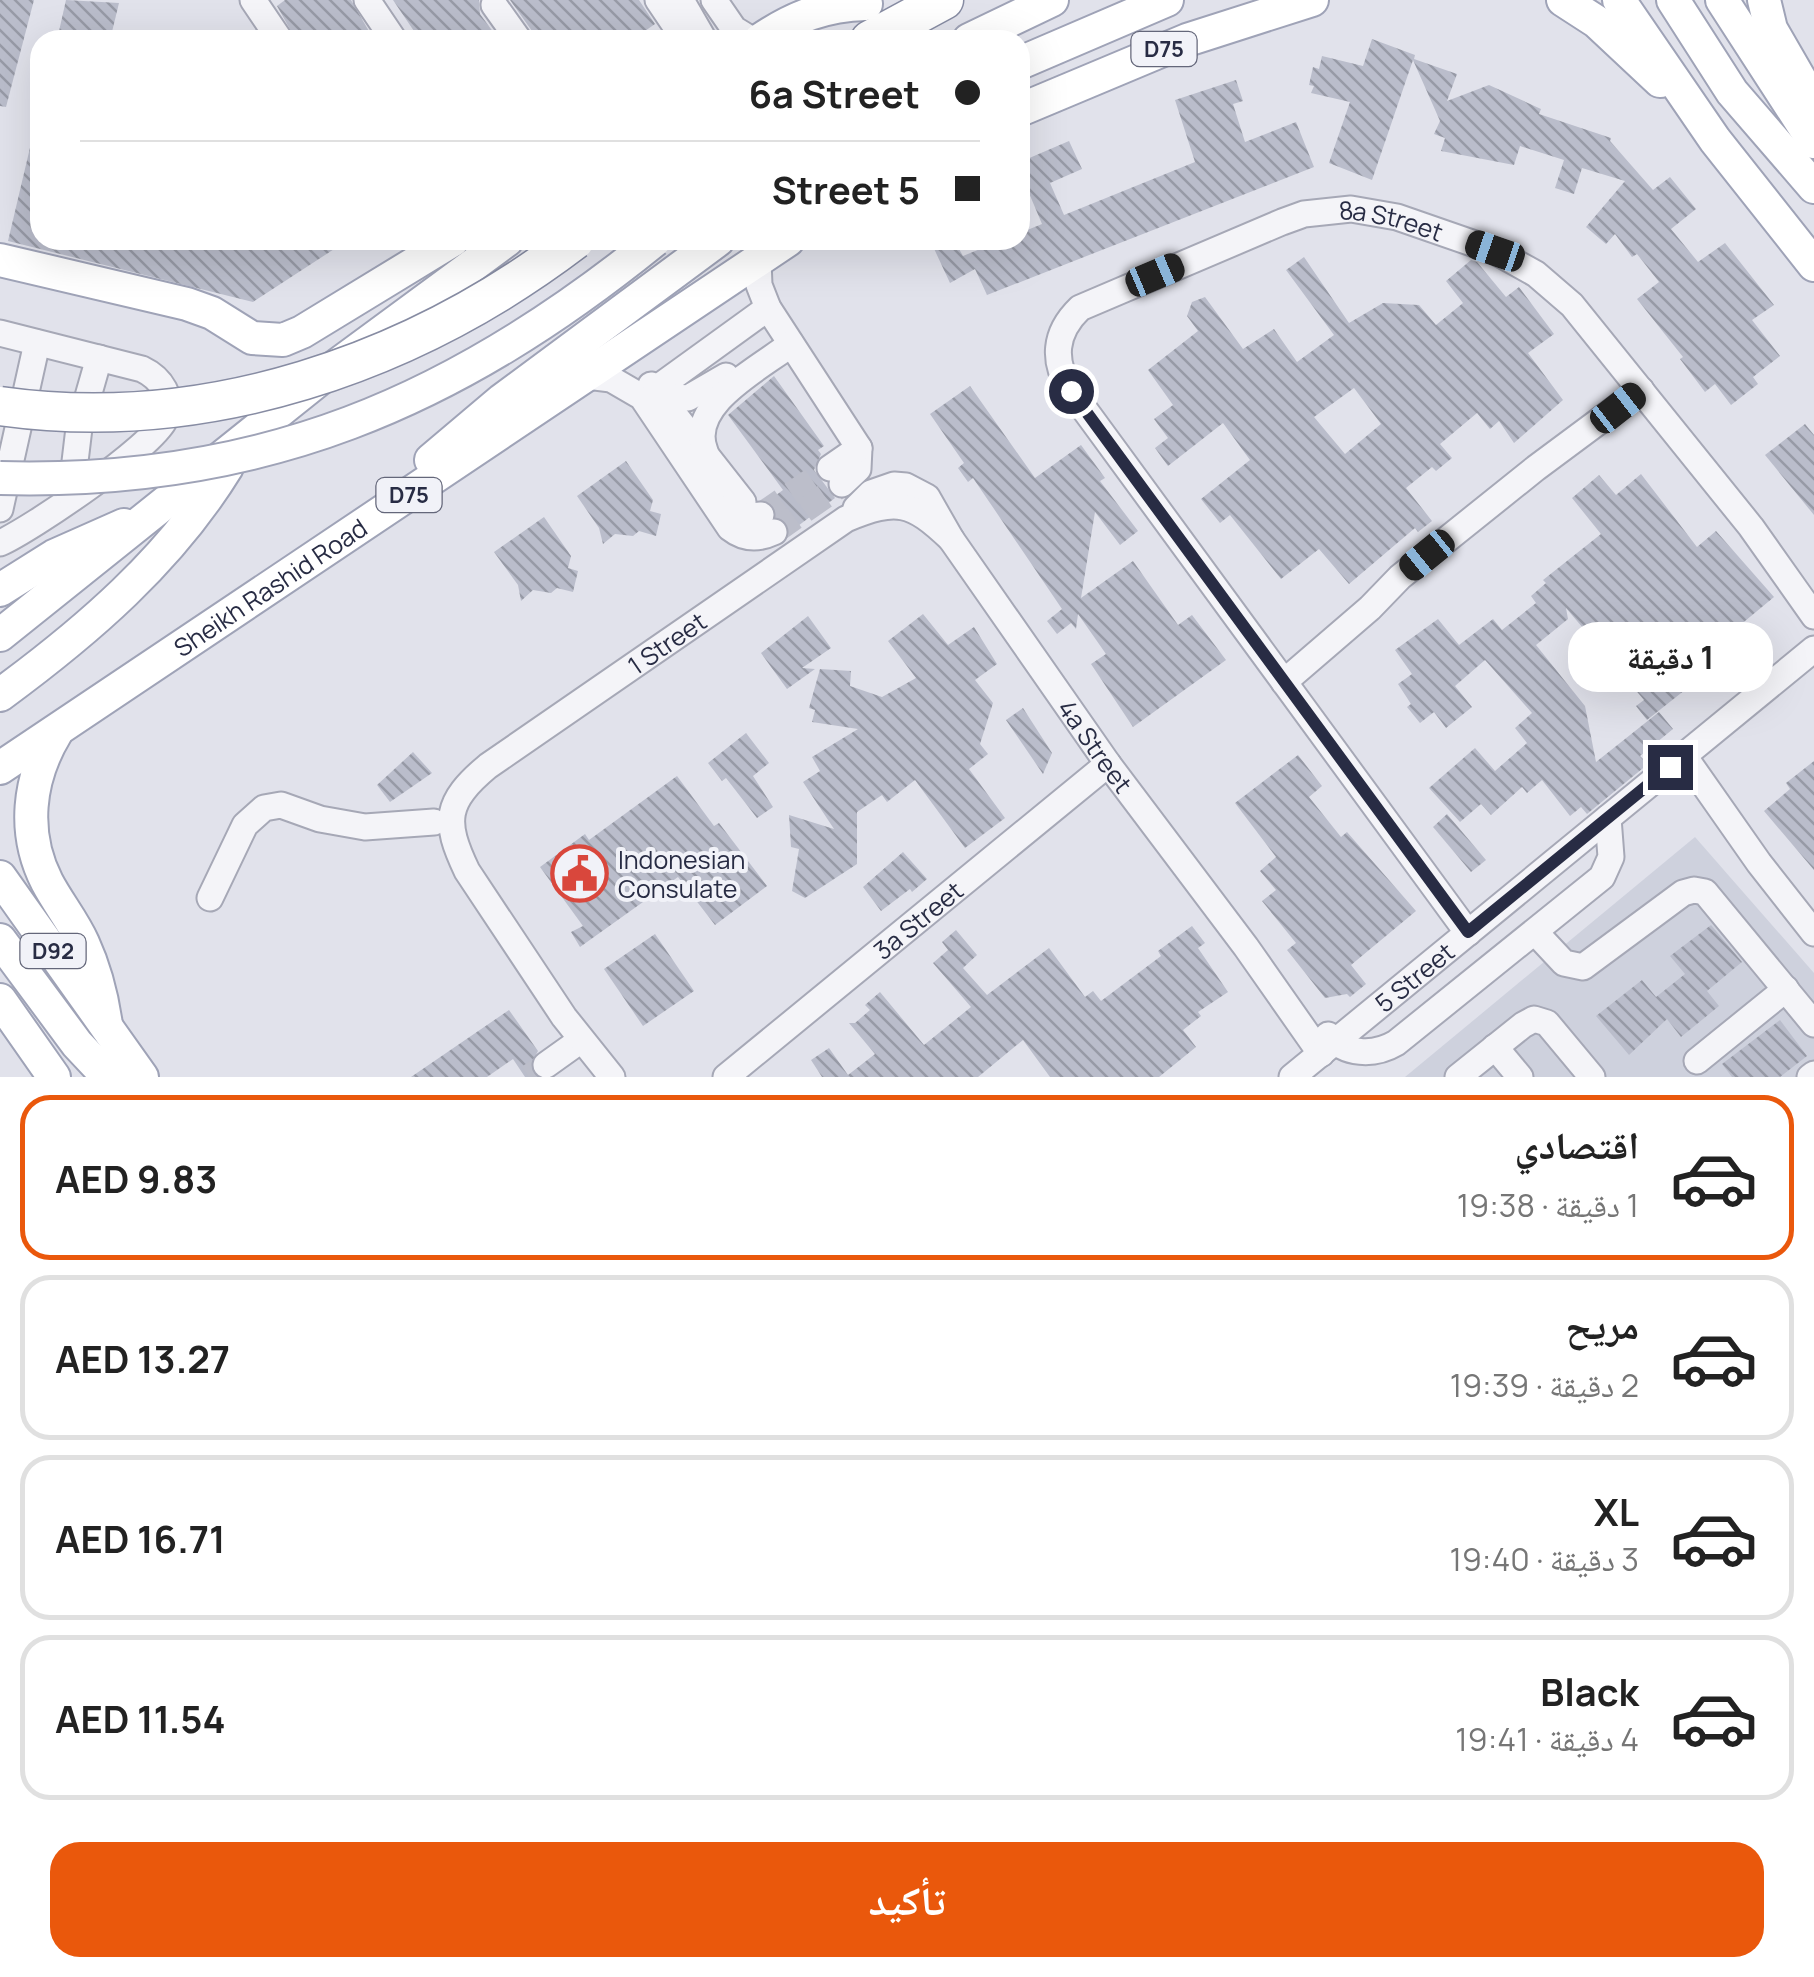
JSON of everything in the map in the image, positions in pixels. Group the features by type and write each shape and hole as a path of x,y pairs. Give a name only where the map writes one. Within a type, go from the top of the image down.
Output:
{"highway":[{"path":"869,14 944,0"},
{"path":"0,406 53,411 133,411 212,402 304,381 434,330 502,292 561,250"}],"main road":[{"path":"990,30 1052,0"},
{"path":"1030,60 1167,0"},
{"path":"1188,40 1243,0"},
{"name":"D75","path":"1030,106 1188,40 1312,0"},
{"path":"1563,0 1597,22 1647,70 1688,101"},
{"path":"1619,0 1738,170 1814,265"},
{"path":"1673,0 1732,92 1814,187"},
{"path":"1722,0 1814,142"},
{"path":"1764,0 1778,43 1814,104"},
{"path":"774,30 815,10 869,14"},
{"path":"829,30 869,14"},
{"path":"0,260 187,304 212,313 252,338 272,341 302,332 437,250"},
{"path":"0,635 425,299 493,250"},
{"path":"0,478 142,474 237,458 330,432 380,414 473,367 571,304 642,250"},
{"path":"364,525 419,471 502,400 705,250"},
{"name":"Sheikh Rashid Road","path":"0,768 773,250"},
{"path":"0,695 70,640 155,562 207,498 242,442"},
{"path":"0,590 78,544 152,516"},
{"path":"58,729 36,778 32,831 46,880 76,929 92,966 106,1025"},
{"name":"D92","path":"0,877 142,1077"},
{"path":"0,940 76,1044 108,1077"},
{"path":"0,1000 54,1077"}],"street":[{"path":"254,0 274,30"},
{"path":"367,0 387,30"},
{"path":"658,0 678,30"},
{"path":"681,0 698,30"},
{"path":"714,0 736,30"},
{"path":"494,4 511,30"},
{"name":"8a Street","path":"1279,675 1071,391 1059,367 1058,341 1070,317 1092,302 1282,222 1327,210 1351,209 1396,216 1495,251 1516,262 1572,305 1750,527 1814,616"},
{"path":"758,260 759,284 768,308 858,448 858,469 836,476"},
{"path":"659,392 768,308"},
{"path":"0,333 152,374 165,389 168,410 152,436 71,500 23,533 0,543"},
{"path":"659,392 680,399 697,395 788,339"},
{"path":"705,451 700,428 708,409 788,339"},
{"path":"0,509 37,343"},
{"path":"71,500 79,428 99,358"},
{"path":"596,370 628,370 659,392 759,516 738,517 712,501 642,397 596,370"},
{"path":"1474,928 1279,675 1364,600 1400,577 1636,385"},
{"name":"1 Street","path":"440,815 488,766 846,520 872,493 894,485 904,496"},
{"name":"4a Street","path":"904,496 950,539 1108,764 1328,1048"},
{"name":"8a Street","path":"1750,527 1814,594"},
{"name":"5 Street","path":"1292,1077 1814,649"},
{"path":"1677,761 1728,834 1760,864 1814,934"},
{"name":"3a Street","path":"726,1077 1108,764"},
{"path":"210,898 244,825 264,808 281,805 365,827 440,815 441,845 467,871 581,1040 597,1073"},
{"path":"1328,1048 1362,1052 1388,1048 1535,932 1606,871 1611,857 1608,818"},
{"path":"1535,932 1564,963 1583,967 1683,894 1700,890 1714,898 1814,1024"},
{"path":"1697,1062 1786,989"},
{"path":"1458,1077 1528,1021 1541,1020 1592,1077"},
{"path":"546,1065 581,1040"},
{"path":"1496,1047 1520,1077"}],"shaded area":[{"path":"1695,837 1814,973 1814,1077 1405,1077"}],"building":[{"path":"0,0 34,0 6,107 0,106"},
{"path":"66,0 119,3 112,30 59,30"},
{"path":"285,0 351,0 368,30 290,30 277,6"},
{"path":"393,0 479,0 480,14 492,30 413,30"},
{"path":"510,0 639,0 655,24 646,30 531,30"},
{"path":"1372,39 1457,74 1447,101 1489,85 1541,109 1539,114 1611,138 1653,190 1670,177 1696,209 1671,229 1698,262 1725,243 1774,305 1752,320 1780,356 1753,377 1758,384 1731,405 1715,384 1705,392 1637,299 1659,282 1637,254 1632,257 1615,234 1606,244 1586,227 1625,181 1582,168 1574,194 1555,188 1564,160 1520,146 1514,165 1441,151 1445,138 1434,134 1440,121 1413,60 1372,180 1329,163 1350,102 1311,93 1313,67 1319,69 1322,56 1363,66"},
{"path":"1236,80 1243,101 1233,104 1245,142 1296,122 1314,167 987,295 975,269 950,283 935,250 960,250 963,256 978,250 1030,250 1030,229 1042,224 1030,196 1030,158 1069,141 1082,169 1050,183 1064,215 1195,162 1175,100"},
{"path":"30,148 30,246 8,241"},
{"path":"44,250 333,250 253,302"},
{"path":"1304,257 1349,323 1383,303 1419,305 1436,325 1463,303 1446,281 1471,260 1506,297 1519,287 1554,334 1528,353 1563,400 1514,443 1499,421 1490,429 1477,413 1440,444 1452,458 1436,471 1432,467 1406,488 1432,521 1418,532 1415,528 1349,584 1319,549 1281,579 1230,515 1220,523 1201,499 1250,460 1223,423 1168,466 1155,448 1168,438 1154,419 1173,405 1148,370 1198,331 1187,316 1192,302 1205,297 1243,349 1274,329 1297,362 1334,335 1286,270","holes":["1354,388 1381,424 1345,454 1314,417"]},
{"path":"774,376 824,446 818,450 821,454 814,470 835,498 790,532 789,525 777,516 768,501 783,490 728,415"},
{"path":"970,386 1035,478 1081,445 1105,478 1100,481 1138,531 1120,545 1095,512 1081,598 1133,561 1178,625 1192,615 1226,660 1133,727 1091,664 1106,654 1078,614 1076,629 1071,623 1057,634 1047,621 1062,609 973,478 968,482 958,468 964,463 930,414"},
{"path":"1805,424 1814,435 1814,515 1765,455"},
{"path":"626,461 653,500 650,511 661,514 656,536 639,531 633,536 615,534 603,544 599,528 577,496"},
{"path":"1641,474 1697,547 1716,531 1774,597 1739,626 1751,643 1733,657 1711,654 1683,677 1690,686 1647,720 1636,706 1644,700 1566,608 1568,619 1536,645 1585,706 1596,762 1659,712 1673,729 1640,756 1648,764 1587,814 1581,807 1570,816 1542,780 1527,793 1522,787 1491,815 1481,804 1460,822 1429,788 1475,748 1495,771 1527,743 1515,728 1532,713 1485,660 1455,686 1472,707 1446,728 1434,712 1420,723 1407,707 1411,704 1398,684 1412,674 1395,650 1438,619 1459,645 1493,619 1502,630 1536,603 1531,596 1546,583 1543,580 1601,534 1572,498 1599,475 1616,495"},
{"path":"544,517 571,556 568,568 578,571 573,592 557,588 551,593 533,590 521,601 518,585 494,552"},
{"path":"923,614 948,645 974,627 997,664 975,680 993,703 980,744 988,754 969,769 1005,818 965,848 915,780 887,802 882,795 857,812 857,864 805,898 792,891 799,849 791,847 789,815 834,829 803,782 820,771 812,757 858,729 812,722 815,710 809,708 820,669 851,671 850,686 882,697 916,678 888,641"},
{"path":"808,616 831,648 802,668 815,669 787,689 761,653"},
{"path":"1023,708 1052,753 1043,774 1006,720"},
{"path":"746,733 769,763 753,776 773,807 757,818 726,778 722,781 708,763"},
{"path":"413,752 432,773 390,802 377,785"},
{"path":"1298,755 1322,786 1309,797 1341,837 1347,832 1416,911 1351,965 1366,984 1350,997 1347,994 1325,998 1287,950 1296,943 1262,901 1276,890 1260,871 1276,857 1235,803"},
{"path":"1814,761 1814,870 1764,811 1790,789 1786,783"},
{"path":"677,776 714,826 719,823 767,886 715,925 678,877 580,947 571,932 583,926 540,867 585,834 589,840"},
{"path":"1447,814 1486,860 1471,872 1433,827"},
{"path":"903,852 927,879 881,911 863,887"},
{"path":"1711,925 1742,962 1707,991 1719,1006 1681,1037 1667,1019 1629,1055 1596,1016 1642,980 1656,997 1685,974 1670,956"},
{"path":"1192,926 1205,943 1198,948 1228,992 1198,1012 1201,1016 1183,1030 1196,1047 1159,1077 1050,1077 1023,1040 978,1077 822,1077 811,1060 829,1048 848,1075 875,1054 849,1023 855,1023 870,1010 865,1005 880,992 924,1045 971,1007 933,963 948,950 942,942 956,930 977,955 963,968 987,995 1049,948 1085,997 1093,991 1101,1001 1161,956 1158,951"},
{"path":"655,934 694,991 643,1026 604,969"},
{"path":"509,1010 538,1051 530,1066 536,1077 525,1077 513,1059 487,1077 411,1077"},
{"path":"1780,1020 1807,1056 1780,1077 1732,1077 1722,1064"}],"tunnel":[{"path":"761,515 830,468"},
{"path":"774,532 842,484"},
{"path":"529,1077 546,1065"}],"place":[{"name":"Indonesian Consulate","path":"579,873"}],"route":[{"path":"1071,391 1468,932 1670,767"}]}
